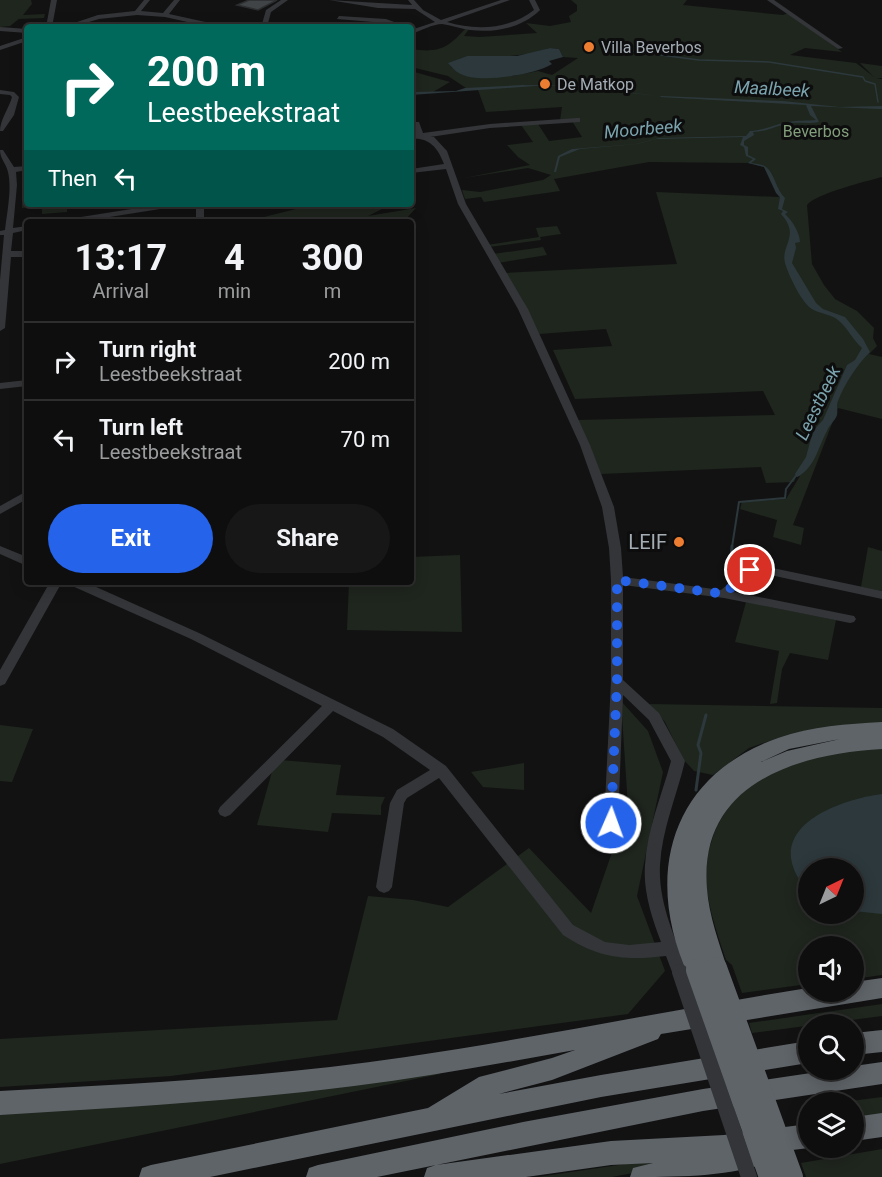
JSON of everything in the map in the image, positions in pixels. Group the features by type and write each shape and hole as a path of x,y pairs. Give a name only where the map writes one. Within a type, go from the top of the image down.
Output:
{"highway":[{"path":"770,1177 698,970 682,915 678,869 682,841 688,824 706,794 739,765 778,745 829,732 882,729"},
{"path":"792,1177 698,970 704,932 695,876 702,837 718,807 746,779 790,756 838,744 882,742"},
{"path":"0,1103 202,1091 363,1073 536,1047 792,999 882,988"},
{"path":"429,1119 480,1088 552,1069 678,1021"},
{"path":"864,1043 882,1041"},
{"path":"151,1177 601,1086 798,1054"},
{"path":"335,1176 523,1134 669,1107 882,1073"},
{"path":"864,1128 882,1125"},
{"path":"436,1177 610,1152 724,1147 798,1137"},
{"path":"642,1177 742,1162 798,1137"}],"street":[{"path":"50,24 54,0"},
{"path":"136,13 147,0"},
{"path":"165,15 177,0"},
{"path":"264,24 268,11 285,0"},
{"path":"332,0 378,6 415,7"},
{"path":"411,0 424,15 442,22 478,29 517,23 532,16 537,10 532,0"},
{"path":"414,30 507,0"},
{"path":"770,0 840,48"},
{"path":"75,24 98,17 136,13 165,15 205,24"},
{"path":"339,18 386,21 396,24"},
{"path":"0,29 24,31"},
{"path":"0,48 14,42 24,41"},
{"path":"0,92 12,93 16,97 10,115 0,129"},
{"path":"416,137 490,126 577,120"},
{"path":"416,124 416,137"},
{"path":"416,137 431,139 443,151 462,204 524,309 585,445 612,526 617,580 617,681 611,823"},
{"path":"0,152 12,170 13,185 4,232 7,255 0,328"},
{"path":"414,171 449,166"},
{"path":"12,170 24,168"},
{"path":"111,207 112,214"},
{"path":"81,219 151,207"},
{"path":"4,232 24,229"},
{"path":"7,255 24,254"},
{"path":"0,386 24,383"},
{"path":"0,511 24,496"},
{"path":"0,550 24,561"},
{"path":"724,594 754,568 882,595"},
{"path":"617,580 724,594 850,620"},
{"path":"0,681 54,585"},
{"path":"81,585 195,636 388,734 441,770 568,930 596,947 616,953 671,948"},
{"path":"617,681 654,717 678,761 653,853 655,901 671,948 698,970 749,1177"},
{"path":"225,811 331,705"},
{"path":"384,887 397,803 402,794 441,770"}],"green space":[{"path":"0,0 31,0 32,4 23,15 45,14 44,18 19,19 10,26 0,27"},
{"name":"Beverbos","path":"571,0 687,0 683,5 783,15 788,13 842,52 805,48 790,55 856,63 874,77 860,63 882,66 882,78 876,78 882,79 882,177 830,192 807,205 812,264 835,299 857,311 874,328 873,338 877,346 869,354 882,357 882,419 838,408 793,525 804,528 801,545 773,537 777,520 740,509 742,502 786,499 800,476 796,477 794,482 766,483 761,467 601,474 578,420 775,415 763,391 575,399 553,350 612,346 606,329 539,334 522,299 505,273 677,264 656,192 779,197 764,167 748,163 649,162 554,179 560,191 484,202 481,197 465,199 462,190 480,192 543,180 551,175 528,168 464,178 530,165 518,157 507,145 533,142 521,125 538,124 549,141 582,137 572,121 560,121 562,107 486,112 478,90 466,88 448,76 414,68 414,49 441,48 453,41 465,29 469,29 464,36 480,37 537,33 526,23 550,26 571,22 569,16 577,11 577,5","holes":["550,48 559,49 563,57 578,58 552,75 538,71 513,76 466,76 451,67 449,63 467,56 500,57 528,54"]},
{"path":"414,72 450,82 433,92 414,92"},
{"path":"42,207 72,207 67,208 67,212 42,214"},
{"path":"304,207 386,207 368,216 416,208 406,219 265,219 264,217"},
{"path":"557,226 561,234 540,237 541,240 489,247 487,245 539,237 536,228"},
{"path":"543,247 547,255 498,263 493,254"},
{"path":"868,547 882,551 882,591 861,587"},
{"path":"460,555 462,632 347,630 349,585 414,585 414,557"},
{"path":"746,602 836,620 828,660 790,653 782,669 777,703 770,704 779,651 735,642"},
{"path":"621,701 648,731 663,772 637,896 665,971 628,1014 171,1076 0,1087 0,1039 337,1020 368,896 413,900 448,907 529,848 591,913 628,806"},
{"path":"649,704 882,708 882,725 778,738 749,748 713,775 694,771 683,759 665,722"},
{"path":"0,725 33,729 12,782 0,781"},
{"path":"882,748 882,975 864,978 864,936 798,936 798,985 742,993 732,965 726,960 712,914 705,878 705,863 719,823 728,808 740,795 768,774 801,760 842,751"},
{"path":"280,760 341,765 336,795 385,797 381,806 381,815 332,813 328,832 257,825 273,768"},
{"path":"524,763 524,790 483,787 471,772"},
{"path":"882,1004 882,1016 864,1018 864,1014 812,1014"},
{"path":"798,1016 798,1027 752,1033 749,1023"},
{"path":"437,1070 440,1074 0,1164 0,1112"},
{"path":"882,1097 882,1115 864,1118 864,1099"},
{"path":"882,1149 882,1177 806,1177 801,1163 830,1158 864,1158 864,1152"},
{"path":"652,1160 654,1169 612,1177 538,1177"}],"shaded area":[{"path":"550,48 559,49 563,57 549,61 552,64 544,68 508,77 471,77 459,73 448,63 467,56 517,56"},
{"path":"522,85 580,86 658,96 569,86 535,86 414,95 414,92 456,91 465,88"},
{"path":"661,96 783,101 839,107 882,106 882,109 878,109 811,106 819,122 791,123 753,132 754,135 744,141 744,145 748,147 748,155 756,159 751,163 763,165 769,170 785,198 782,209 788,212 785,214 800,239 800,242 795,243 792,263 816,303 823,309 845,317 863,339 870,352 856,368 844,388 837,403 836,417 812,463 797,477 795,474 806,457 813,431 823,420 847,365 855,360 862,348 841,323 832,316 808,306 797,290 784,259 790,229 781,214 783,211 778,209 780,197 764,167 748,163 753,159 746,156 744,147 740,145 743,137 656,139 637,144 580,149 560,157 556,172 554,172 558,156 572,149 636,144 659,138 746,136 750,131 783,123 816,120 810,115 806,105"},
{"path":"882,794 882,914 864,912 864,858 798,858 798,877 791,858 792,844 799,831 810,821 838,805"}],"building":[{"path":"249,0 277,0 258,10 237,5"}],"waterway":[{"path":"622,50 699,60 769,62 863,77 865,81 875,84 878,102"},
{"name":"Leestbeek","path":"732,547 739,502 785,498 786,489 798,473"},
{"name":"Leestbeek","path":"732,546 731,560 747,565"},
{"name":"Leestbeek","path":"696,790 701,753 698,745 706,715"}],"place":[{"name":"Villa Beverbos","path":"589,47"},
{"name":"De Matkop","path":"545,84"},
{"name":"LEIF","path":"679,542"}],"route":[{"path":"611,823 617,681 615,594 617,580 724,594 750,570"}],"water label":[{"name":"Maalbeek","path":"772,89"},
{"name":"Moorbeek","path":"643,129"}]}
